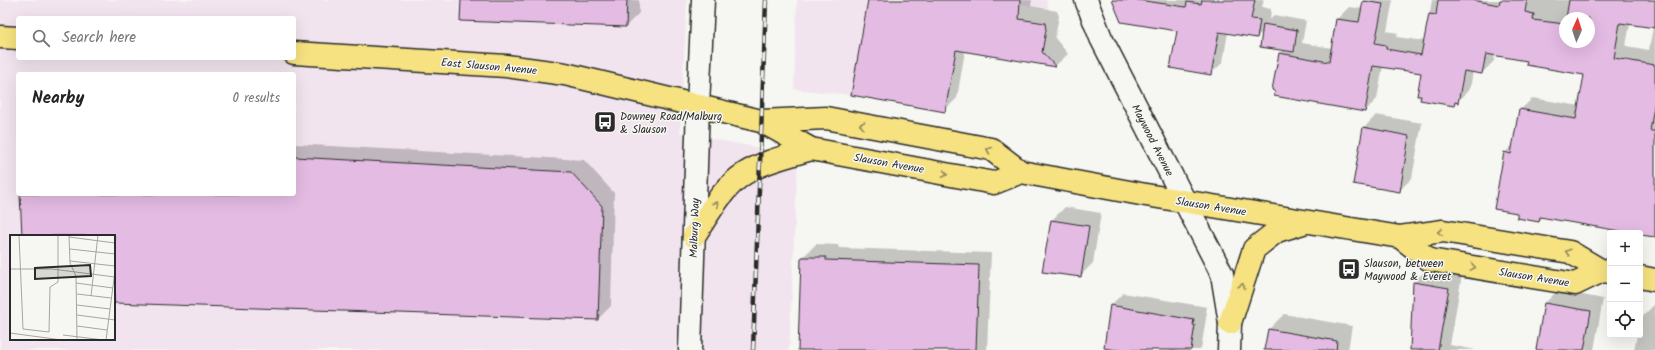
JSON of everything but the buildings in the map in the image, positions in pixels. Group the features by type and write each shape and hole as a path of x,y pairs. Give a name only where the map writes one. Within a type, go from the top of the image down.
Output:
{"main road":[{"path":"0,37 16,38"},
{"name":"East Slauson Avenue","path":"296,53 506,66 565,74 690,104"},
{"name":"Slauson Avenue","path":"690,104 761,121 811,149 994,183 1021,172"},
{"name":"Slauson Avenue","path":"761,121 822,118 991,149 1021,172 1400,237 1443,231 1555,249 1570,252 1606,271"},
{"path":"694,236 726,191 743,175 759,166 811,149"},
{"path":"1230,323 1254,249 1277,231 1306,222"},
{"name":"Slauson Avenue","path":"1400,237 1430,260 1575,284 1606,271"},
{"path":"1643,278 1655,280"}],"street":[{"name":"Malburg Way","path":"690,350 694,236 690,104 702,0"},
{"name":"Maywood Avenue","path":"1086,0 1101,38 1183,201 1222,274 1230,323 1229,350"}],"shaded area":[{"path":"0,0 687,0 680,133 798,155 789,350 0,350"},
{"path":"797,0 868,0 851,95 794,89"},
{"path":"998,0 1046,0 1049,10 1020,4"}],"railway":[{"path":"753,350 766,0"}],"place":[{"name":"Downey Road/Malburg & Slauson","path":"605,122"},
{"name":"Slauson, between Maywood & Everet","path":"1349,269"}]}
